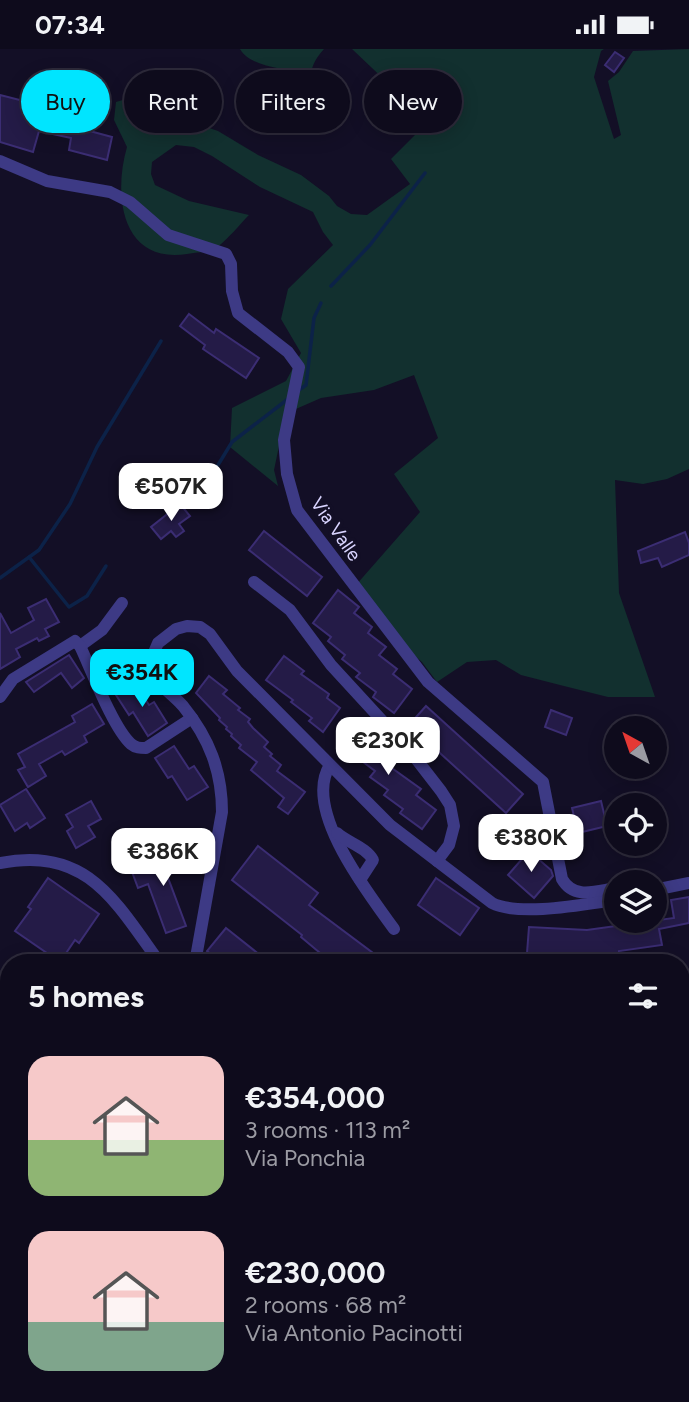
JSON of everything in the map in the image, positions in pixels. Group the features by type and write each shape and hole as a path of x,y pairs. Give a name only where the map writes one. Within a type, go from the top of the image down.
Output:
{"street":[{"name":"Via Valle","path":"0,161 47,181 110,192 130,202 168,235 226,254 231,264 232,291 238,313 288,352 299,366 284,440 287,474 297,509 428,683 543,782 562,879 566,885 575,893 604,890"},
{"path":"254,582 290,610 331,665 410,751 441,791 450,805 454,826 449,845 437,861"},
{"path":"80,646 102,630 122,603"},
{"path":"197,954 222,812 222,792 215,757 182,705 154,678 149,664 158,643 166,635 187,625 200,627 210,634 237,671 390,825 492,902 507,908 566,907 604,902"},
{"path":"0,697 5,687 26,670 75,641 80,646 104,699 137,748 146,748 192,718"},
{"path":"330,765 322,782 323,797 334,831 348,863 394,929"},
{"path":"334,831 369,853 373,860 360,880"},
{"path":"0,863 23,859 53,861 90,877 113,899 153,954"},
{"path":"667,887 689,883"}],"green space":[{"path":"240,49 324,49 312,70 277,70"},
{"path":"352,49 604,49 601,51 594,77 614,139 621,135 608,81 619,72 633,51 689,49 689,469 667,479 643,484 615,480 619,593 655,697 608,697 521,675 496,660 467,662 437,682 422,662 399,642 356,585 420,512 394,474 438,438 414,375 374,390 321,398 289,412 284,422 274,470 278,486 230,447 232,408 286,381 301,353 281,319 288,289 333,245 313,212 260,187 194,147 176,145 152,162 151,174 155,185 189,201 249,215 218,246 211,250 187,254 165,254 148,248 135,237 127,222 122,205 121,185 127,147 114,120 116,102 124,100 124,133 221,133 258,155 301,175 329,196 337,206 351,214 367,215 410,184 391,159 417,133 462,133 462,70 374,70"}],"building":[{"path":"615,52 624,58 614,72 605,65"},
{"path":"0,95 21,100 21,133 38,133 33,152 0,142"},
{"path":"48,133 97,133 112,137 107,160 69,150 71,138"},
{"path":"189,314 214,333 216,329 259,358 246,378 203,349 205,345 180,326"},
{"path":"180,504 190,516 179,524 184,531 176,537 171,531 161,539 151,527"},
{"path":"264,531 322,577 307,596 249,550"},
{"path":"685,532 689,555 662,567 658,558 641,563 638,551"},
{"path":"338,590 359,607 354,613 372,627 368,633 386,647 379,655 397,669 393,674 412,689 394,713 373,697 376,692 356,677 360,673 342,659 345,655 328,641 331,637 313,623"},
{"path":"46,599 59,622 45,629 49,636 39,641 37,638 16,649 20,657 0,669 0,613 11,633 34,620 28,608"},
{"path":"69,655 84,678 72,688 61,673 34,692 26,682"},
{"path":"284,656 304,671 301,674 329,694 327,698 340,708 323,732 309,721 312,718 291,702 293,700 266,680"},
{"path":"209,676 227,690 223,694 240,708 238,710 250,719 248,722 268,742 264,747 281,765 277,771 305,792 288,814 278,807 284,798 251,770 257,762 239,748 241,745 231,736 220,718 196,693"},
{"path":"135,683 149,705 154,702 167,723 148,736 133,712 129,715 116,695"},
{"path":"92,704 104,724 84,736 87,742 65,755 62,751 39,764 46,776 28,787 18,770 25,767 18,754 75,722 72,716"},
{"path":"426,706 523,794 506,813 409,725"},
{"path":"551,710 572,718 566,735 545,727"},
{"path":"353,723 373,738 370,743 386,755 382,761 421,789 416,795 436,810 422,829 400,813 403,809 384,795 388,790 370,777 375,771 338,743"},
{"path":"174,746 189,769 194,766 208,787 187,800 172,776 168,778 155,758"},
{"path":"26,789 45,818 30,828 27,823 15,831 0,805"},
{"path":"91,801 101,819 88,826 95,837 76,848 67,831 73,827 66,815"},
{"path":"601,801 604,827 578,833 572,808"},
{"path":"258,846 318,893 309,905 374,954 321,954 301,937 302,935 232,880"},
{"path":"181,851 188,868 167,875 186,926 166,933 148,884 138,888 131,869"},
{"path":"529,851 551,870 553,876 534,898 508,875"},
{"path":"48,878 99,914 79,943 75,940 65,954 48,954 15,931 31,909 28,907"},
{"path":"436,878 479,908 460,935 418,905"},
{"path":"689,897 689,923 667,927 667,919 674,918 671,900"},
{"path":"529,927 587,930 604,928 604,933 660,933 662,945 619,951 619,954 527,953"},
{"path":"226,928 259,954 211,954 207,951"}],"waterway":[{"path":"331,286 370,245 425,173"},
{"path":"299,390 306,385 314,318 321,303"},
{"path":"0,578 39,550 70,504 97,447 161,341"},
{"path":"200,484 218,465 232,442 288,399"},
{"path":"29,557 69,607 87,596 106,566"}]}
